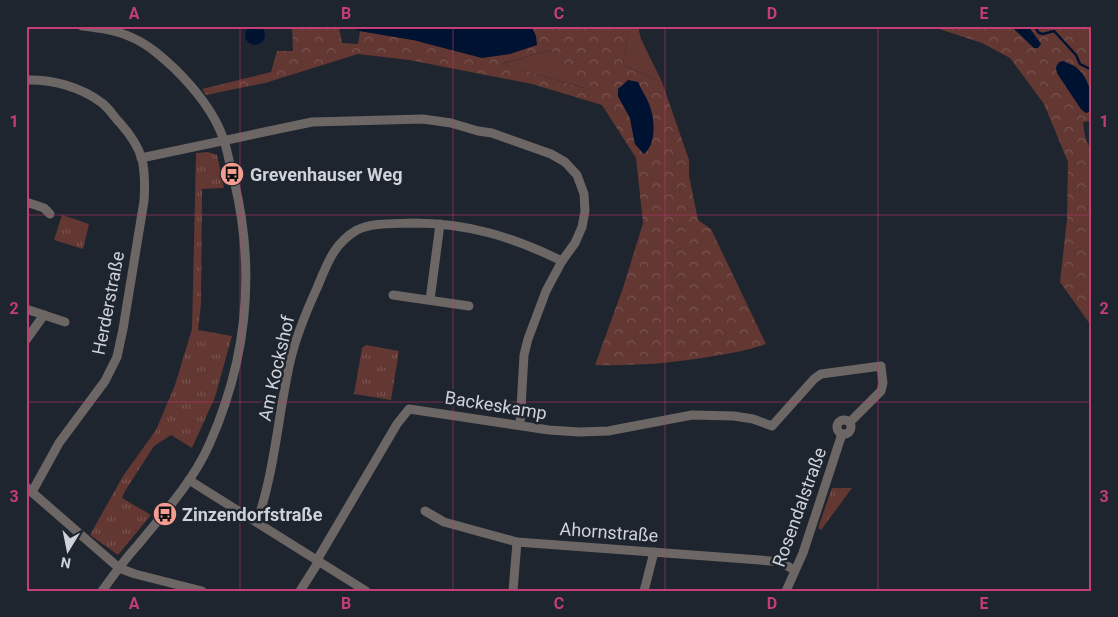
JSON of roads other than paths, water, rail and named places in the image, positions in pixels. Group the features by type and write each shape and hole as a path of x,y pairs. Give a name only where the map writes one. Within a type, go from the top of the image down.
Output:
{"street":[{"path":"82,26 108,30 133,38 157,52 193,87 211,112 224,140 238,200 246,249 246,299 240,342 231,389 208,448 189,480 165,514 102,591"},
{"name":"Herderstraße","path":"26,80 40,80 71,86 103,103 125,129 141,158 145,179 144,201 117,357 105,381 59,443 29,490"},
{"path":"141,158 312,122 423,119 451,122 478,131 492,133 551,154 565,162 577,176 584,194 585,211 582,227 575,243 562,261 546,291 528,340 524,363 520,425"},
{"path":"26,202 44,208 50,214"},
{"path":"430,300 440,224"},
{"name":"Am Kockshof","path":"257,522 277,439 290,362 306,310 330,256 338,244 348,236 369,226 440,224 473,228 504,236 536,248 562,261"},
{"path":"393,295 469,306"},
{"path":"26,309 65,322"},
{"path":"26,340 44,315"},
{"name":"Rosendalstraße","path":"753,419 772,426 809,384 821,374 881,366 883,383 881,390 850,422 841,420 838,423 837,428 842,434 803,552 786,591"},
{"name":"Backeskamp","path":"318,560 397,424 409,409 579,432 618,430 692,415 753,419"},
{"path":"189,480 366,591"},
{"path":"29,490 119,568 135,574 202,591"},
{"name":"Ahornstraße","path":"425,512 444,522 517,542 780,562 794,570"},
{"path":"514,591 517,542"},
{"path":"644,591 654,552"},
{"path":"300,591 318,560"}],"water":[{"path":"255,25 262,28 265,35 262,42 255,45 248,42 245,35 248,28"},
{"path":"354,26 531,26 536,36 537,45 510,54 482,58 413,40 360,31 355,29"},
{"path":"1011,26 1028,26 1041,44 1038,48 1034,48"},
{"path":"1064,61 1077,68 1088,83 1092,111 1086,113 1081,109 1057,73 1056,67 1059,62"},
{"path":"628,80 638,82 653,116 653,137 648,150 644,154 635,144 630,118 618,96 618,89"}],"waterway":[{"path":"1034,26 1039,33 1043,34 1054,31 1076,55 1080,64 1090,69 1092,74"}],"place":[{"name":"Grevenhauser Weg","path":"232,174"},
{"name":"Zinzendorfstraße","path":"165,514"}]}
